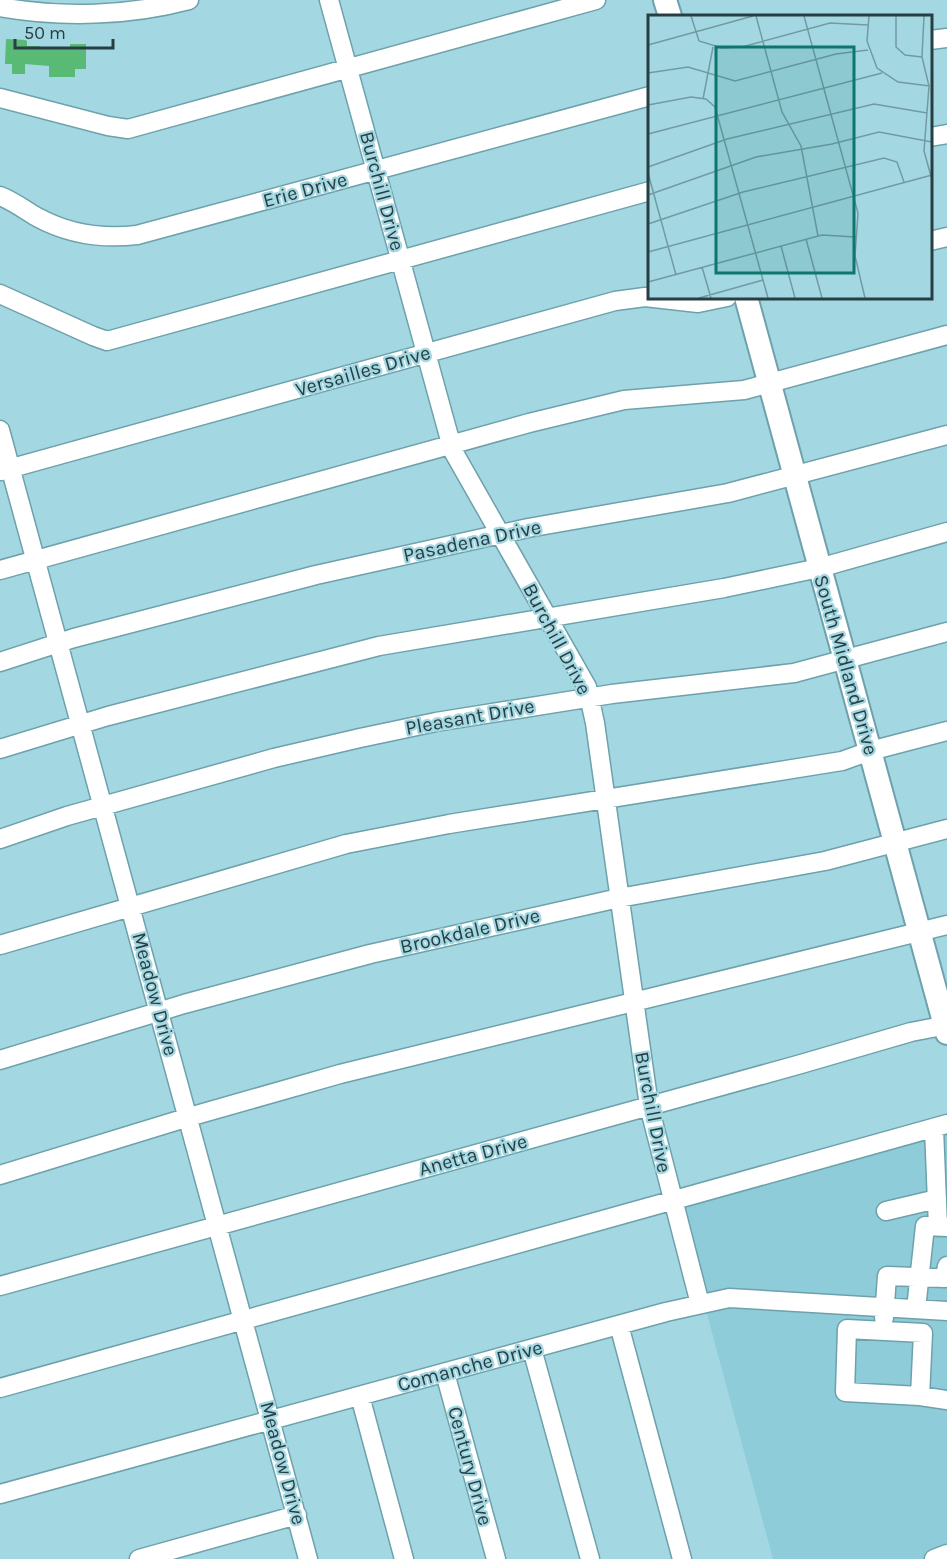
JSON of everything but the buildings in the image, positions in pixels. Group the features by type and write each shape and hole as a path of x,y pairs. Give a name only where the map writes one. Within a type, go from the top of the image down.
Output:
{"main road":[{"path":"665,0 669,15"},
{"name":"South Midland Drive","path":"746,298 946,1028"}],"street":[{"path":"0,7 36,12 105,13 189,0"},
{"name":"Burchill Drive","path":"329,0 452,446 587,687 590,697 649,1106 700,1304"},
{"path":"0,98 128,129 596,0"},
{"path":"932,40 947,38"},
{"name":"Erie Drive","path":"0,196 51,224 71,231 98,237 126,237 648,97"},
{"path":"932,137 947,134"},
{"path":"0,294 107,340 648,192"},
{"path":"932,241 947,237"},
{"name":"Versailles Drive","path":"5,470 628,298 648,297"},
{"name":"Versailles Drive","path":"657,298 698,303 722,298"},
{"path":"0,570 529,423 624,400 744,390 947,335"},
{"name":"Meadow Drive","path":"0,430 5,470 36,560 308,1559"},
{"name":"Pasadena Drive","path":"0,662 58,643 316,575 501,534 728,493 947,435"},
{"path":"0,749 81,724 260,675 380,646 724,588 819,568 947,532"},
{"name":"Pleasant Drive","path":"0,838 274,758 360,738 436,722 590,697 786,674 947,632"},
{"path":"0,945 346,844 449,824 842,761 870,751 947,731"},
{"name":"Brookdale Drive","path":"0,1060 160,1011 370,954 619,898 825,861 947,829"},
{"path":"0,1175 340,1074 634,1004 947,925"},
{"name":"Anetta Drive","path":"0,1286 911,1032 946,1028"},
{"path":"0,1388 940,1126 941,1167 937,1199 942,1227 925,1226 916,1309"},
{"path":"886,1211 937,1199"},
{"path":"883,1331 887,1276 945,1278 947,1266"},
{"name":"Comanche Drive","path":"0,1494 619,1325 729,1298 947,1311"},
{"path":"619,1325 682,1559"},
{"path":"920,1396 923,1333 847,1329 845,1392 920,1396 947,1400"},
{"path":"532,1349 590,1559"},
{"name":"Century Drive","path":"445,1373 496,1559"},
{"path":"360,1396 404,1559"},
{"path":"139,1559 297,1515"},
{"path":"934,1559 947,1554"}],"shaded area":[{"path":"947,1127 947,1559 773,1559 677,1203"}]}
